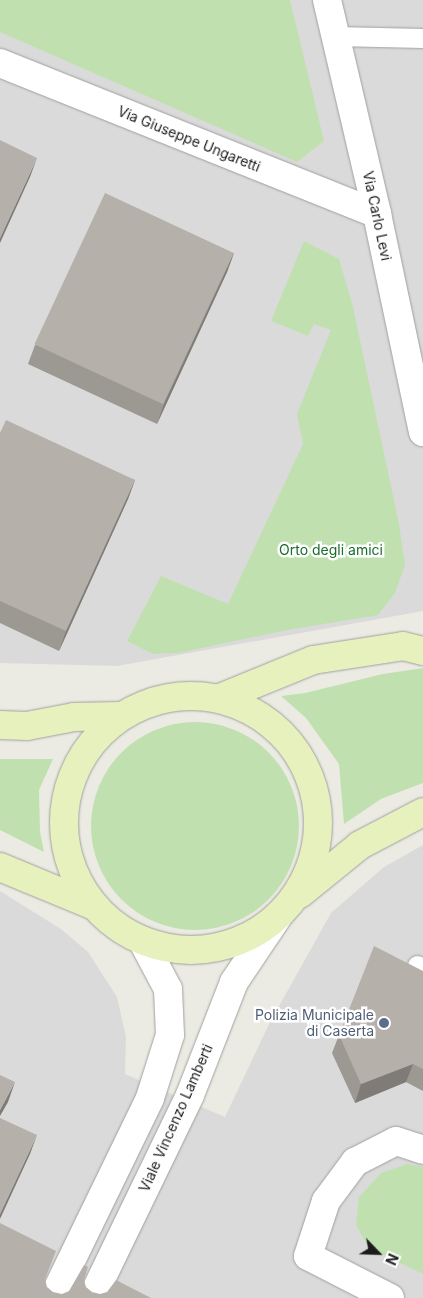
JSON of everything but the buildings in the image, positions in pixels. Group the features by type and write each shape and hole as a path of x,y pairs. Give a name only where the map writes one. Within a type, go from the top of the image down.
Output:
{"street":[{"name":"Via Carlo Levi","path":"327,0 378,214 423,432"},
{"name":"Via Giuseppe Ungaretti","path":"0,63 378,214"},
{"path":"220,698 313,660 403,646 423,651"},
{"path":"94,906 73,869 64,827 70,785 89,746 120,716 151,701 185,694 220,698 254,711 282,734 304,763 316,798 318,834 310,870 285,908"},
{"path":"0,725 27,726 74,717 120,716"},
{"path":"0,867 94,906 116,925 142,940 170,948 200,950 228,944 255,932 360,845 423,812"},
{"name":"Viale Vincenzo Lamberti","path":"92,1298 190,1095 234,982 285,908"},
{"path":"53,1298 150,1098 170,1035 168,989 142,940"},
{"path":"390,1298 308,1256 326,1201 356,1162 396,1142 423,1150"}],"lane":[{"path":"336,36 423,38"}],"shaded area":[{"path":"0,0 423,0 423,611 117,666 0,663"},
{"path":"423,845 423,1298 0,1298 0,891 61,929 88,952 117,997 126,1037 125,1074 225,1117 269,1024 331,913 384,867"}],"green space":[{"path":"0,0 290,0 324,141 297,162 0,32"},
{"name":"Orto degli amici","path":"304,241 339,259 353,307 399,524 405,565 395,593 378,615 287,630 178,653 153,654 127,641 161,576 228,604 303,444 297,414 331,330 314,324 308,336 271,321"},
{"path":"423,668 423,783 381,799 344,824 339,764 306,718 281,696 305,693 383,674"},
{"path":"195,722 215,724 235,730 261,746 275,760 291,786 297,806 299,826 297,846 291,866 275,892 261,906 235,922 215,928 195,930 175,928 155,922 129,906 115,892 99,866 93,846 91,826 93,806 99,786 115,760 129,746 155,730 175,724"},
{"path":"0,759 53,759 39,790 40,832 44,852 0,830"},
{"path":"407,1164 423,1167 423,1274 369,1248 356,1225 359,1197 381,1173"}],"place":[{"name":"Polizia Municipale di Caserta","path":"384,1023"}]}
